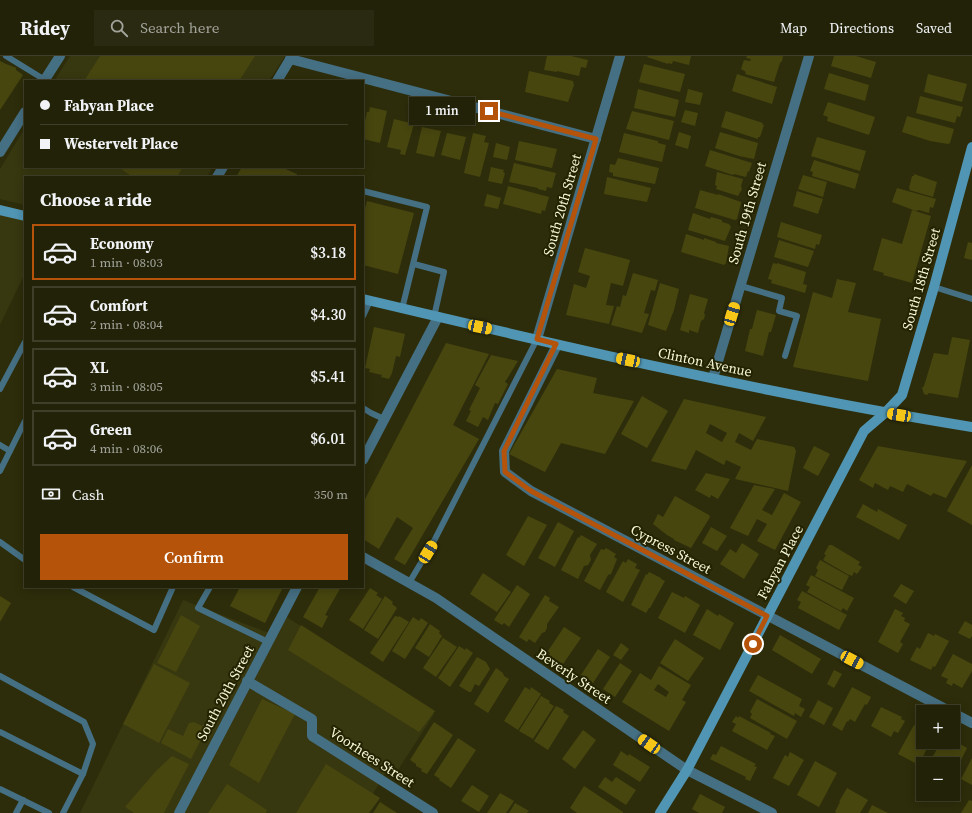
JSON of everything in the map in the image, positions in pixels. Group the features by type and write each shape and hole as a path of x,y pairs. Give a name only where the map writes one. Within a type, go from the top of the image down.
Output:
{"street":[{"path":"46,80 60,56"},
{"name":"South 20th Street","path":"537,339 620,56"},
{"name":"South 19th Street","path":"713,378 808,56"},
{"path":"278,80 291,58 596,139"},
{"path":"0,152 24,114"},
{"name":"South 18th Street","path":"885,413 902,395 934,287 972,147"},
{"path":"0,210 24,216"},
{"name":"Clinton Avenue","path":"366,300 556,344 713,378 885,413 972,427"},
{"path":"364,458 436,317"},
{"name":"Cypress Street","path":"556,344 504,451 505,472 531,491 939,705"},
{"name":"Fabyan Place","path":"660,813 687,770 864,431 885,413"},
{"name":"Beverly Street","path":"364,557 436,598 687,770 772,813"},
{"name":"South 20th Street","path":"179,813 296,588"},
{"name":"Voorhees Street","path":"248,681 312,719 312,736 433,813"},
{"name":"Cypress Street","path":"960,716 972,723"}],"lane":[{"path":"6,56 43,80"},
{"path":"364,191 427,207 402,309"},
{"path":"414,264 444,272 436,317"},
{"path":"741,286 782,298 779,311 797,316 785,356"},
{"path":"934,287 972,299"},
{"path":"364,311 366,300"},
{"path":"409,583 434,541 537,339"},
{"path":"0,389 24,344"},
{"path":"364,409 384,419"},
{"path":"0,471 24,423"},
{"path":"0,445 10,451"},
{"path":"0,542 24,559"},
{"path":"74,588 154,630 173,588"},
{"path":"209,588 198,608 268,642"},
{"path":"0,676 84,722 93,744 83,774 63,813"},
{"path":"0,732 83,774"},
{"path":"0,789 49,813"},
{"path":"16,813 23,800"}],"shaded area":[{"path":"70,56 285,56 270,80 55,80"},
{"path":"24,130 24,168 212,168 208,176 24,176 24,205 0,199 0,169"},
{"path":"0,205 24,211 24,275 0,325"},
{"path":"183,600 277,636 287,617 434,714 398,770 391,763 362,813 80,813"}],"building":[{"path":"100,56 255,56 240,80 85,80"},
{"path":"547,56 571,56 588,60 586,68 581,67 579,76 557,71 544,70"},
{"path":"691,56 689,65 673,61 672,64 668,64 647,57"},
{"path":"747,56 783,56 774,82 745,74 746,72 741,69 744,60 750,61 751,59 746,58"},
{"path":"834,56 856,56 876,62 871,78 831,66"},
{"path":"0,61 16,68 16,70 23,75 0,110"},
{"path":"644,64 685,74 680,92 639,82"},
{"path":"529,71 573,81 574,85 568,102 525,92"},
{"path":"829,73 869,85 865,101 824,89"},
{"path":"737,74 777,87 772,104 732,91"},
{"path":"928,74 967,84 962,102 924,92"},
{"path":"638,89 679,100 675,117 634,108"},
{"path":"688,89 703,93 700,105 685,102"},
{"path":"920,96 963,107 960,117 957,116 955,123 916,113"},
{"path":"828,102 875,117 869,135 827,121 828,117 823,115"},
{"path":"370,107 387,111 380,143 364,139 364,126 367,112 369,112"},
{"path":"685,110 698,113 695,126 681,122"},
{"path":"632,111 674,121 669,140 626,129"},
{"path":"726,111 763,123 762,124 764,125 760,137 758,137 758,139 721,127"},
{"path":"907,116 954,129 950,143 930,141 902,132"},
{"path":"394,119 414,124 405,155 400,154 401,150 387,147"},
{"path":"422,127 441,131 434,157 416,153"},
{"path":"679,132 691,136 688,149 675,145"},
{"path":"720,132 758,143 754,159 715,148"},
{"path":"447,133 466,137 460,160 441,155"},
{"path":"473,133 486,136 484,142 489,143 480,177 464,173"},
{"path":"624,133 658,141 658,143 666,145 662,162 619,152"},
{"path":"817,137 866,151 860,171 811,156"},
{"path":"519,141 557,149 552,168 515,160"},
{"path":"496,143 510,147 507,160 493,157"},
{"path":"710,150 752,163 746,177 733,175 705,166"},
{"path":"618,158 659,168 655,184 613,176 613,173 609,172 610,164 615,165"},
{"path":"814,160 859,174 855,189 812,176 813,172 810,171"},
{"path":"514,163 556,173 552,188 547,187 546,191 509,182"},
{"path":"491,167 504,170 503,172 505,173 502,184 488,181"},
{"path":"120,168 182,168 178,176 132,176"},
{"path":"241,168 283,168 297,174 296,176 237,176"},
{"path":"717,172 743,179 741,186 742,189 738,196 716,189 717,186 715,185"},
{"path":"914,174 937,182 933,197 909,190 912,176 914,176"},
{"path":"803,175 827,182 823,197 798,189"},
{"path":"607,177 651,188 647,202 604,194"},
{"path":"508,186 549,197 545,211 542,210 541,214 503,204"},
{"path":"897,188 936,199 933,208 930,207 929,213 919,210 916,211 892,202"},
{"path":"700,190 718,194 741,202 737,219 735,220 695,208"},
{"path":"797,191 823,199 818,214 793,206"},
{"path":"487,194 501,198 498,209 484,206"},
{"path":"367,201 414,213 398,274 364,265 364,212"},
{"path":"912,210 931,216 912,283 883,275 884,273 873,270 882,238 902,244"},
{"path":"693,213 710,219 711,217 722,220 722,222 729,224 731,227 725,241 688,230"},
{"path":"781,222 822,235 819,245 816,244 815,249 777,237"},
{"path":"686,234 729,246 726,263 724,265 681,252"},
{"path":"779,240 814,251 808,267 774,257"},
{"path":"968,242 972,243 972,260 964,258"},
{"path":"585,248 630,260 623,286 611,283 606,305 614,306 609,324 566,315 574,284 586,288 590,276 578,272"},
{"path":"773,263 806,272 803,284 807,285 805,293 771,283 772,280 768,279"},
{"path":"633,273 658,280 655,291 651,290 644,313 649,314 642,333 611,325 617,306 620,307 623,295 626,296"},
{"path":"837,279 856,283 848,312 881,319 868,381 793,367 813,292 832,298"},
{"path":"660,283 679,289 674,310 666,331 648,325"},
{"path":"690,294 708,299 704,319 701,321 698,333 689,330 689,333 680,330"},
{"path":"757,310 776,315 771,332 769,332 763,356 745,351 750,329 752,329"},
{"path":"374,327 405,334 400,357 396,356 389,379 381,377 382,375 369,372 370,369 365,368"},
{"path":"952,337 970,340 958,398 929,393 927,395 924,394 922,388 924,386 934,353 948,355"},
{"path":"446,343 489,354 453,425 479,439 405,565 394,559 413,528 397,517 379,549 364,540 364,501"},
{"path":"491,355 518,361 505,382 508,384 498,404 495,403 488,420 483,417 478,427 466,421 471,411 469,410 480,388 475,385"},
{"path":"557,369 597,378 593,393 634,401 605,454 561,443 545,472 509,454"},
{"path":"642,396 668,411 647,448 621,434"},
{"path":"684,399 766,417 753,441 739,433 735,442 751,450 757,439 794,447 796,451 788,491 735,479 741,467 726,460 724,465 696,450 686,470 651,461","holes":["710,424 727,433 722,442 706,433"]},
{"path":"814,446 830,454 818,476 803,468"},
{"path":"878,446 967,461 946,498 933,493 931,496 907,484 903,492 890,486 888,490 875,483 873,488 859,480"},
{"path":"972,465 972,525 947,511"},
{"path":"706,473 730,479 718,499 711,495 710,498 695,490"},
{"path":"754,485 775,489 762,510 772,515 784,493 801,502 775,550 757,541 767,524 757,519 748,536 730,528"},
{"path":"675,496 709,515 710,517 691,548 674,540 653,524 658,514 663,517"},
{"path":"863,504 877,512 878,509 907,525 899,540 856,517"},
{"path":"528,516 547,525 524,566 506,555"},
{"path":"558,522 574,531 555,567 538,558"},
{"path":"711,527 727,536 717,551 702,543"},
{"path":"581,535 597,544 590,555 591,560 588,565 584,566 578,579 561,570 578,537 579,538"},
{"path":"742,543 759,554 744,579 720,564 730,549 736,553"},
{"path":"829,545 832,545 860,562 858,565 862,567 857,574 854,572 852,576 847,574 823,560 826,555 824,554"},
{"path":"606,548 616,554 614,557 617,559 611,574 608,575 600,590 584,581 601,549 604,550"},
{"path":"628,559 637,564 635,568 640,570 623,602 606,592 623,561 626,563"},
{"path":"820,560 849,576 842,590 815,576 818,570 816,568"},
{"path":"649,572 665,581 646,613 631,605 646,574 647,575"},
{"path":"483,573 511,592 497,612 470,594"},
{"path":"811,575 854,598 847,611 843,608 841,611 807,592 810,587 806,585"},
{"path":"901,584 914,591 906,604 893,596"},
{"path":"517,585 530,594 509,627 504,623 502,625 494,620"},
{"path":"239,588 282,588 265,623 230,606"},
{"path":"319,588 340,588 325,615 328,616 322,628 303,617"},
{"path":"370,588 378,593 376,595 382,599 363,629 349,620"},
{"path":"802,591 847,615 839,630 798,608 801,602 797,600"},
{"path":"672,592 684,598 685,596 700,605 685,633 658,618"},
{"path":"545,595 550,598 549,601 559,607 547,624 545,632 542,633 535,643 529,639 527,642 519,637"},
{"path":"0,596 11,603 0,622"},
{"path":"385,596 393,602 392,604 397,608 378,639 364,630"},
{"path":"707,609 734,623 720,650 693,635"},
{"path":"895,609 903,613 901,616 905,618 904,621 910,624 900,642 903,644 898,653 878,642"},
{"path":"181,615 200,626 176,672 157,663"},
{"path":"395,616 399,616 409,622 383,662 370,653"},
{"path":"413,617 419,621 421,618 428,623 405,659 392,651"},
{"path":"965,621 972,625 972,636 970,639 958,633"},
{"path":"430,624 440,631 439,633 442,636 429,657 415,648"},
{"path":"301,625 435,711 419,732 288,650"},
{"path":"564,627 581,638 563,664 549,655 550,653 548,651"},
{"path":"928,633 934,636 935,634 949,641 935,667 933,666 931,670 910,660 917,647 920,649"},
{"path":"780,635 821,659 812,674 772,650"},
{"path":"443,638 457,647 436,677 423,668"},
{"path":"675,639 704,658 688,681 660,663"},
{"path":"621,643 629,649 621,660 613,655"},
{"path":"459,646 465,650 466,648 473,653 450,687 438,678"},
{"path":"598,649 610,657 593,683 581,675"},
{"path":"953,654 972,664 972,671 962,688 953,683 952,686 946,683 948,679 941,676"},
{"path":"477,657 486,662 490,669 479,686 475,684 471,692 469,692 459,686"},
{"path":"620,663 632,671 615,697 603,689"},
{"path":"154,664 190,683 159,743 123,724"},
{"path":"659,666 691,685 682,700 686,702 669,731 622,702 640,673 651,680","holes":["658,684 669,692 666,697 654,690"]},
{"path":"496,668 509,679 488,713 474,704"},
{"path":"834,670 842,674 834,688 827,684"},
{"path":"758,675 802,699 799,706 805,709 801,717 795,713 794,716 749,691"},
{"path":"525,687 530,690 531,687 541,694 518,730 504,721"},
{"path":"852,687 871,697 867,705 865,704 855,722 850,719 848,722 847,721 842,731 832,725"},
{"path":"541,696 550,701 549,703 554,706 533,739 519,731"},
{"path":"262,699 295,714 259,783 229,765"},
{"path":"757,699 797,721 787,739 750,718 752,714 750,712"},
{"path":"818,700 833,708 824,725 809,717"},
{"path":"556,706 564,710 563,712 569,716 548,750 534,741"},
{"path":"881,707 902,717 901,719 905,721 898,733 894,731 891,737 871,726"},
{"path":"736,716 738,718 739,716 775,736 767,750 732,731 736,724 732,722"},
{"path":"194,722 202,726 204,724 208,726 191,759 161,743 168,729 183,736 189,723"},
{"path":"434,722 453,735 427,774 421,771 422,769 410,760"},
{"path":"914,725 916,726 916,749 927,749 923,757 916,757 916,763 898,754"},
{"path":"583,730 596,740 575,769 562,759"},
{"path":"458,738 476,750 451,788 434,775"},
{"path":"960,744 967,748 961,760 960,757 932,757 937,749 960,749"},
{"path":"721,746 756,764 754,766 757,767 750,781 745,779 746,777 710,759 713,754 716,755"},
{"path":"621,751 628,756 629,754 650,767 640,782 613,765"},
{"path":"790,752 804,760 789,786 773,778 785,755 788,757"},
{"path":"172,756 189,764 164,813 134,813 125,807 156,771"},
{"path":"972,758 972,785 961,779"},
{"path":"815,761 837,773 819,807 797,795"},
{"path":"326,764 380,798 369,813 296,813"},
{"path":"605,777 612,782 616,777 636,790 626,805 598,787"},
{"path":"227,784 267,810 266,813 208,813"},
{"path":"472,785 489,796 479,812 461,801"},
{"path":"584,786 623,813 577,813 570,808"},
{"path":"847,788 868,800 860,813 835,812"},
{"path":"500,793 514,801 506,813 487,813"},
{"path":"700,794 725,807 722,813 699,813 692,809"},
{"path":"969,800 972,801 972,813 961,813"},
{"path":"380,802 397,813 373,813"},
{"path":"515,803 529,811 527,813 509,813"},
{"path":"872,805 888,813 868,813"}],"route":[{"path":"489,111 596,139 537,339 556,344 504,451 505,472 531,491 767,616 753,644"}]}
